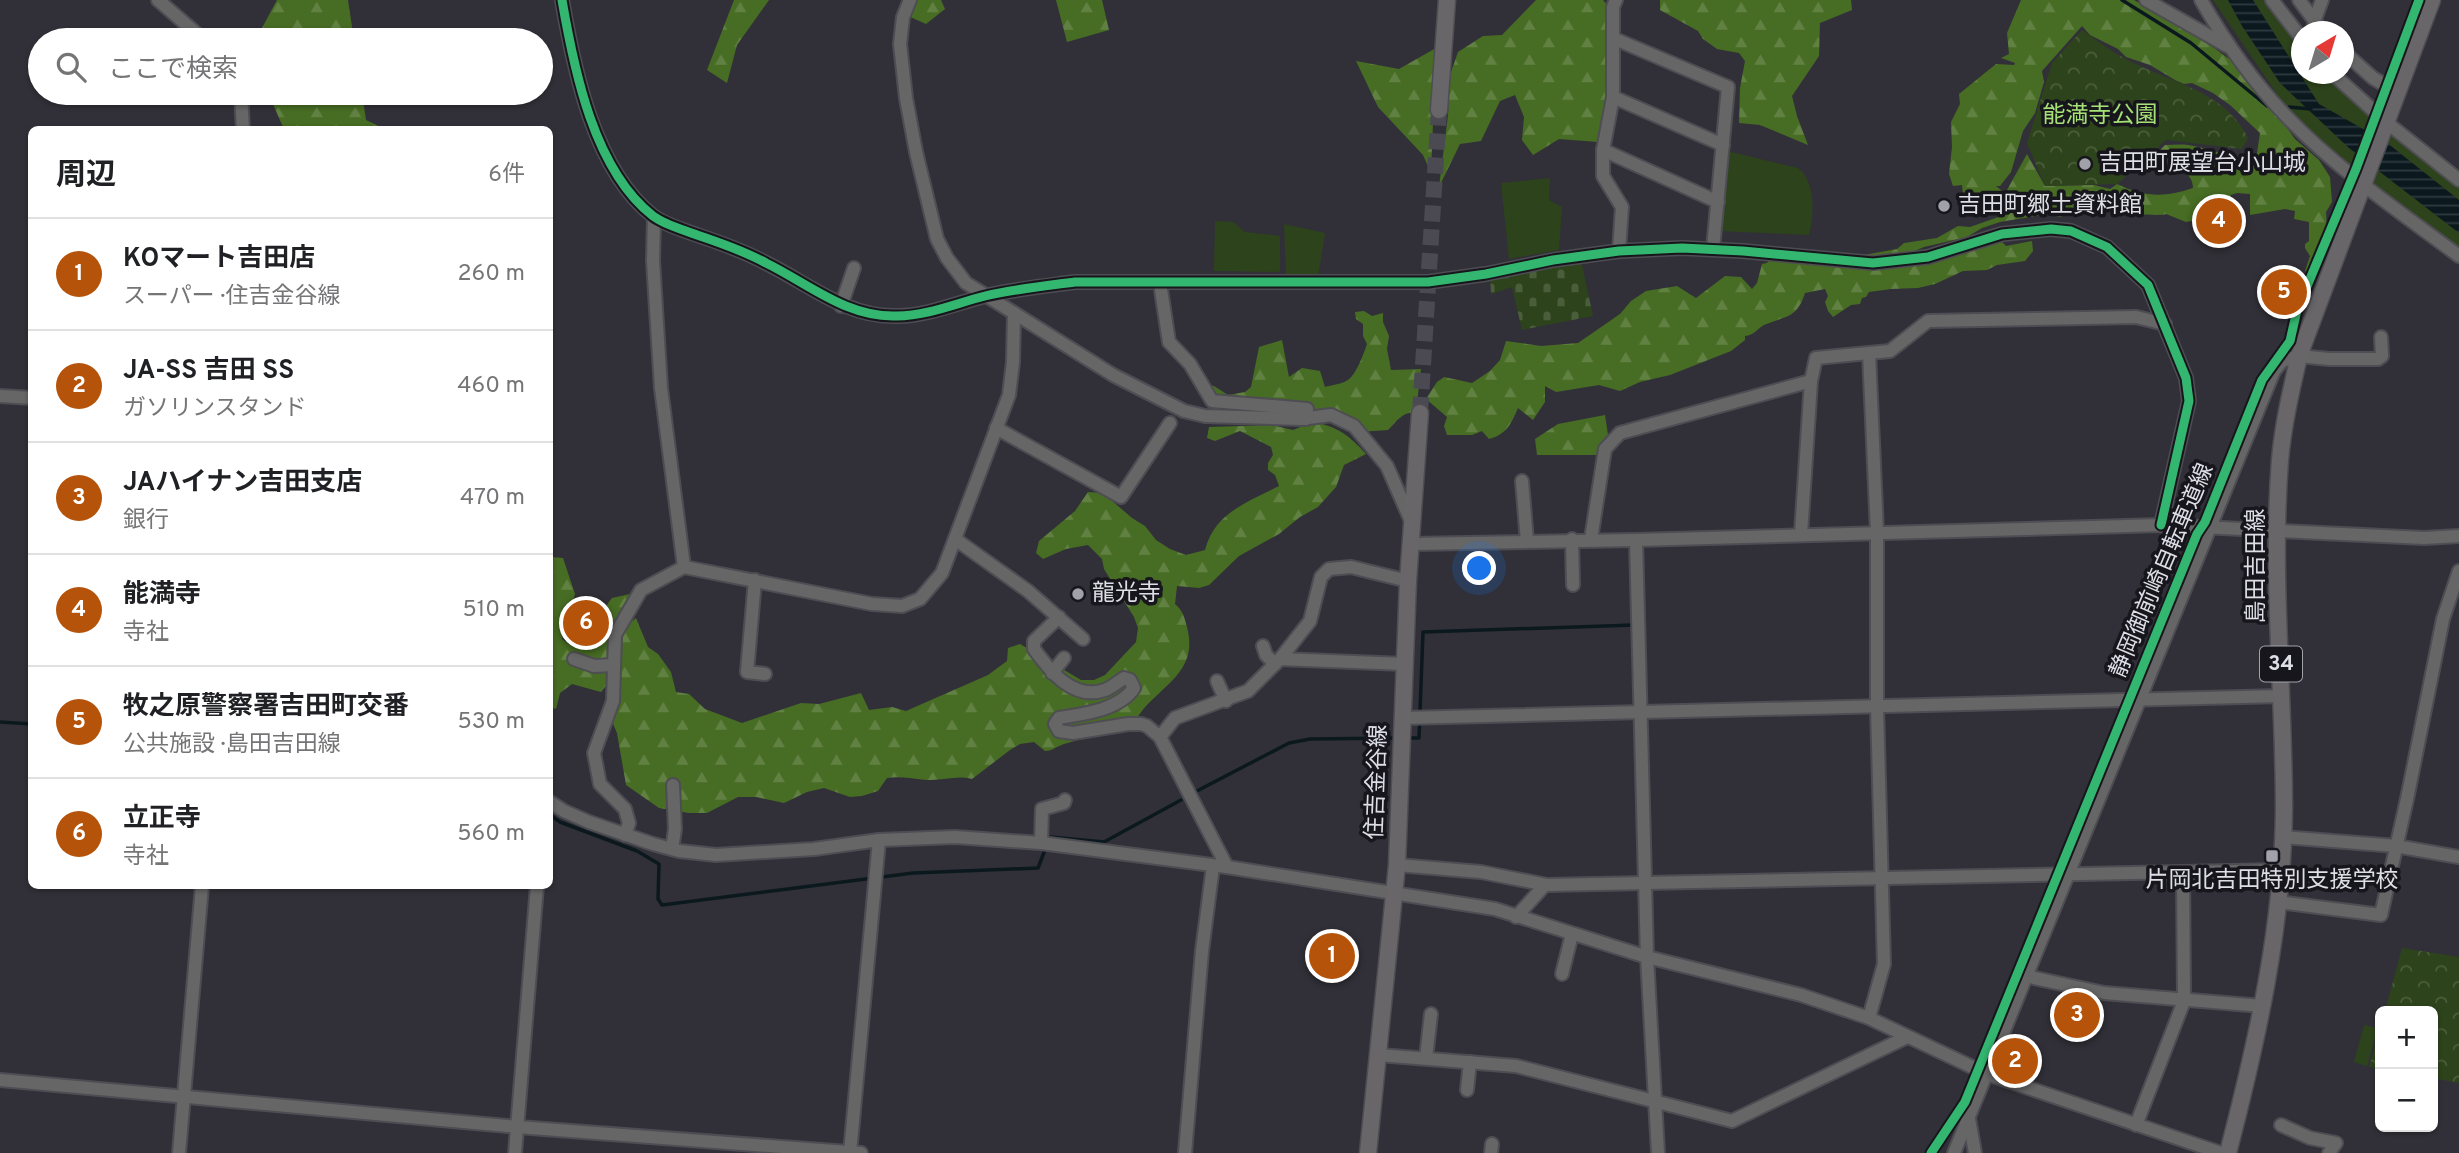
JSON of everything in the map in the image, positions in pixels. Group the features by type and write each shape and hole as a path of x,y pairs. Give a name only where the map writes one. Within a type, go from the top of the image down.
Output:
{"main road":[{"path":"1439,110 1447,0"},
{"name":"島田吉田線","path":"2228,1153 2263,1006 2282,870 2277,530 2284,426 2299,356 2432,0"},
{"name":"住吉金谷線","path":"1368,1153 1395,895 1409,726 1404,664 1420,413"}],"street":[{"path":"158,0 190,28"},
{"path":"562,0 587,114 613,168 654,217 766,262 841,306 895,317 916,315 1030,287 1075,282 1428,282 1619,251 1682,248 1873,263 1928,257 2002,234 2051,229 2071,231 2107,247 2148,285 2186,378 2189,401 2161,525"},
{"path":"909,0 902,17 900,44 916,152 937,239 947,258 966,283 1113,375 1184,411 1205,416 1306,419 1331,415 1354,426 1387,466 1412,525"},
{"path":"1616,0 1613,7 1613,97 1604,150 1604,176 1622,207 1619,251"},
{"path":"2146,0 2228,46"},
{"path":"2201,0 2228,46 2287,117 2362,183 2459,256"},
{"path":"2272,0 2291,26"},
{"path":"2299,0 2314,21"},
{"path":"2319,21 2322,0"},
{"path":"1615,39 1728,87 1713,249"},
{"path":"2354,62 2373,78 2397,92"},
{"path":"2344,84 2386,122 2459,180"},
{"path":"1613,97 1723,145"},
{"path":"242,105 243,126"},
{"path":"1604,150 1717,202"},
{"path":"654,217 653,261 662,388 684,567"},
{"path":"841,306 854,268"},
{"path":"1160,283 1169,342 1190,363 1212,401 1307,409 1306,419"},
{"path":"625,835 629,823 625,809 600,784 594,752 614,701 615,635 641,590 684,567 852,600 902,606 920,599 942,573 1009,394 1014,313"},
{"path":"1801,534 1811,380 1816,358 1890,351 1928,321 2136,317 2165,324"},
{"path":"1954,1153 2274,371 2283,361 2299,356 2378,359 2382,356 2381,337"},
{"path":"1869,353 1877,531 1877,706 1884,964 1869,1018"},
{"path":"1591,539 1605,449 1620,433 1811,380"},
{"path":"0,396 28,398"},
{"path":"996,428 1121,497 1170,423"},
{"path":"1522,481 1527,541"},
{"path":"1411,544 2161,525 2424,538 2459,536"},
{"path":"954,539 1028,591 1083,639"},
{"path":"1572,540 1573,585"},
{"path":"1636,540 1647,957 1658,1153"},
{"path":"1160,737 1175,718 1248,691 1277,662 1310,621 1321,577 1329,569 1351,567 1408,581"},
{"path":"2278,902 2381,915 2443,619 2459,570"},
{"path":"755,580 747,672 765,674"},
{"path":"1059,617 1034,641 1034,649 1052,673 1081,692 1106,690 1124,678 1130,680 1133,688 1127,698 1091,712 1059,718 1055,724 1059,731 1073,733 1128,724 1147,726 1160,737 1227,867"},
{"path":"1263,646 1265,655 1277,662 1404,664"},
{"path":"1052,673 1064,658"},
{"path":"574,659 594,666 614,665"},
{"path":"1217,681 1226,701"},
{"path":"1409,726 1642,711 2281,696"},
{"path":"672,849 675,829 673,785"},
{"path":"1045,843 1042,809 1064,803 1065,800"},
{"path":"553,804 564,811 625,835 672,849 716,855 814,849 879,840 955,837 1045,843 1227,867 1495,909 1647,957 1801,995 1869,1018 1987,1074 2221,1153"},
{"path":"2283,837 2396,846 2459,857"},
{"path":"0,1080 518,1127 854,1153 879,840"},
{"path":"1397,865 1481,872 1545,885 2282,870"},
{"path":"1185,1153 1202,951 1213,866"},
{"path":"2136,1125 2184,1001 2183,872"},
{"path":"1516,917 1545,885"},
{"path":"179,1153 202,889"},
{"path":"515,1153 537,889"},
{"path":"1562,974 1572,934"},
{"path":"2025,976 2104,993 2263,1006"},
{"path":"1426,1058 1431,1013"},
{"path":"1379,1055 1516,1066 1732,1121 1907,1037"},
{"path":"1467,1090 1470,1062"},
{"path":"1968,1116 1975,1153"},
{"path":"2281,1125 2311,1138 2336,1143 2329,1153"}],"green space":[{"path":"277,0 348,0 352,28 262,28"},
{"path":"734,0 769,0 737,45 727,83 707,70"},
{"path":"915,0 941,0 945,9 926,24 908,16"},
{"path":"1056,0 1102,0 1109,30 1067,42"},
{"path":"1536,0 1603,0 1608,6 1607,101 1598,142 1559,139 1533,155 1522,140 1524,117 1515,95 1500,101 1481,141 1460,144 1439,187 1450,75 1458,52 1483,36 1502,35"},
{"path":"1660,0 1851,0 1852,10 1820,23 1819,56 1792,96 1808,145 1760,125 1739,123 1740,88 1745,61 1739,53 1717,49 1703,39 1698,31 1660,10"},
{"path":"2021,0 2134,0 2203,40 2232,61 2295,139 2319,160 2330,177 2332,202 2326,212 2327,230 2308,273 2305,271 2310,256 2305,244 2309,241 2309,222 2294,219 2295,211 2285,209 2250,215 2250,194 2237,193 2231,195 2228,212 2195,211 2192,221 2186,222 2166,214 2127,214 2107,209 2094,212 2089,207 2060,217 2047,214 2000,222 1967,237 1924,247 1905,255 1853,257 1897,249 1904,243 1937,238 1958,226 1970,227 2027,207 2007,190 2027,154 2045,186 2094,185 2110,189 2117,184 2136,192 2154,195 2193,188 2192,180 2182,171 2146,165 2165,145 2196,146 2241,156 2257,153 2260,133 2230,105 2192,83 2184,84 2150,65 2126,57 2118,49 2090,35 2082,26 2042,71 2044,82 2035,113 2023,131 2011,172 2000,186 1996,186 2007,195 2010,203 1993,210 1965,213 1962,185 1953,186 1949,174 1951,122 1960,104 1959,94 1996,64 2014,65 2015,63 2001,58 2009,54 2007,33"},
{"path":"2213,0 2273,0 2291,26 2291,84 2333,84 2459,182 2459,251 2294,119"},
{"name":"能満寺公園","path":"2082,30 2131,61 2201,92 2215,101 2239,123 2248,138 2242,149 2166,140 2117,184 2045,186 2027,143 2052,63"},
{"path":"1436,48 1431,173 1423,155 1378,107 1356,61 1399,69"},
{"path":"273,105 364,105 366,120 379,126 283,126"},
{"path":"1727,151 1798,168 1804,174 1812,199 1809,235 1719,231"},
{"path":"1550,178 1549,200 1562,207 1559,250 1509,259 1501,183"},
{"path":"1215,221 1233,222 1245,232 1280,236 1280,272 1214,271"},
{"path":"1284,224 1325,233 1318,277 1286,277"},
{"path":"1998,238 2006,246 2032,241 2033,251 2025,261 1997,265 1987,270 1963,271 1935,284 1869,292 1860,304 1851,305 1833,317 1825,302 1828,296 1825,289 1805,293 1794,312 1745,336 1745,340 1731,351 1670,375 1640,382 1620,391 1599,385 1556,392 1545,386 1545,402 1533,420 1518,408 1508,428 1489,439 1482,431 1472,435 1447,435 1444,426 1447,417 1426,399 1437,382 1444,377 1472,383 1490,371 1500,360 1506,341 1541,346 1578,343 1620,314 1631,301 1646,291 1677,286 1696,298 1725,276 1741,277 1752,289 1757,283 1762,264 1767,263 1772,256 1886,263"},
{"path":"1580,256 1593,316 1522,330 1512,287 1491,294 1490,276"},
{"path":"1364,311 1372,316 1383,313 1383,322 1389,336 1387,349 1391,370 1421,369 1416,412 1403,415 1388,430 1358,432 1312,414 1237,409 1241,405 1217,396 1207,386 1214,386 1228,395 1245,392 1251,387 1259,347 1282,340 1289,377 1302,368 1320,371 1325,387 1346,381 1357,369 1367,344 1363,336 1363,324 1356,319 1355,312"},
{"path":"1605,415 1608,435 1601,455 1537,455 1535,439 1558,424"},
{"path":"1313,422 1329,426 1354,442 1366,454 1344,465 1336,487 1318,507 1279,534 1239,556 1209,585 1199,588 1177,586 1175,604 1184,617 1189,640 1186,661 1174,678 1137,717 1110,731 1048,751 1034,742 1020,744 972,779 887,778 878,791 862,796 850,797 824,788 807,792 784,803 756,797 738,797 707,813 689,813 659,808 626,785 617,733 611,719 614,675 601,692 572,684 560,693 556,709 553,708 553,557 563,558 575,594 562,639 570,645 581,640 612,598 630,594 631,617 623,629 636,618 648,647 658,654 671,672 676,692 689,694 705,709 742,723 801,703 819,704 861,693 869,710 892,707 906,711 988,675 1007,661 1008,648 1020,644 1081,680 1094,680 1105,675 1136,642 1138,628 1134,617 1104,569 1102,559 1088,545 1066,549 1043,559 1036,553 1039,541 1075,511 1088,492 1103,493 1170,549 1186,555 1205,550 1216,526 1224,518 1279,486 1275,475 1268,470 1268,463 1273,455 1271,447 1240,431 1215,441 1207,438 1209,427 1272,425 1293,430"},
{"path":"2402,948 2459,957 2459,1083 2438,1079 2438,1006 2386,1006"},
{"path":"2364,1025 2375,1027 2375,1038 2367,1066 2354,1062"},
{"path":"2375,1046 2375,1068 2369,1067"}],"shaded area":[{"path":"2228,0 2253,0 2291,60 2291,84 2306,84 2319,104 2386,142 2459,200 2459,233 2349,148 2280,83"}],"waterway":[{"path":"2122,0 2191,43 2267,106"},
{"path":"2289,107 2311,109"},
{"path":"1406,738 1419,738 1423,632 1634,625"},
{"path":"0,722 28,724"},
{"path":"1195,792 1289,743 1310,739 1398,738"},
{"path":"553,817 637,851 659,864 658,899 662,905 913,873 1038,868 1050,837 1104,842 1181,800"}],"tunnel":[{"path":"1420,413 1439,110"}],"cycle path":[{"name":"静岡御前崎自転車道線","path":"562,0 581,87 601,146 633,196 653,216 749,255 845,306 879,315 919,314 996,294 1075,282 1428,282 1619,251 1682,248 1873,263 1928,257 2002,234 2051,229 2071,231 2107,247 2148,285 2186,378 2189,401 2161,525"},
{"name":"静岡御前崎自転車道線","path":"1931,1153 1965,1102 2262,380 2290,341 2297,310 2356,169 2419,0"}],"place":[{"name":"吉田町展望台小山城","path":"2085,164"},
{"name":"吉田町郷土資料館","path":"1944,206"},
{"name":"能満寺","path":"2219,221"},
{"name":"牧之原警察署吉田町交番","path":"2284,292"},
{"name":"龍光寺","path":"1078,594"},
{"name":"立正寺","path":"586,623"},
{"name":"片岡北吉田特別支援学校","path":"2272,856"},
{"name":"KOマート吉田店","path":"1332,956"},
{"name":"JAハイナン吉田支店","path":"2077,1015"},
{"name":"JA-SS 吉田 SS","path":"2015,1061"}]}
